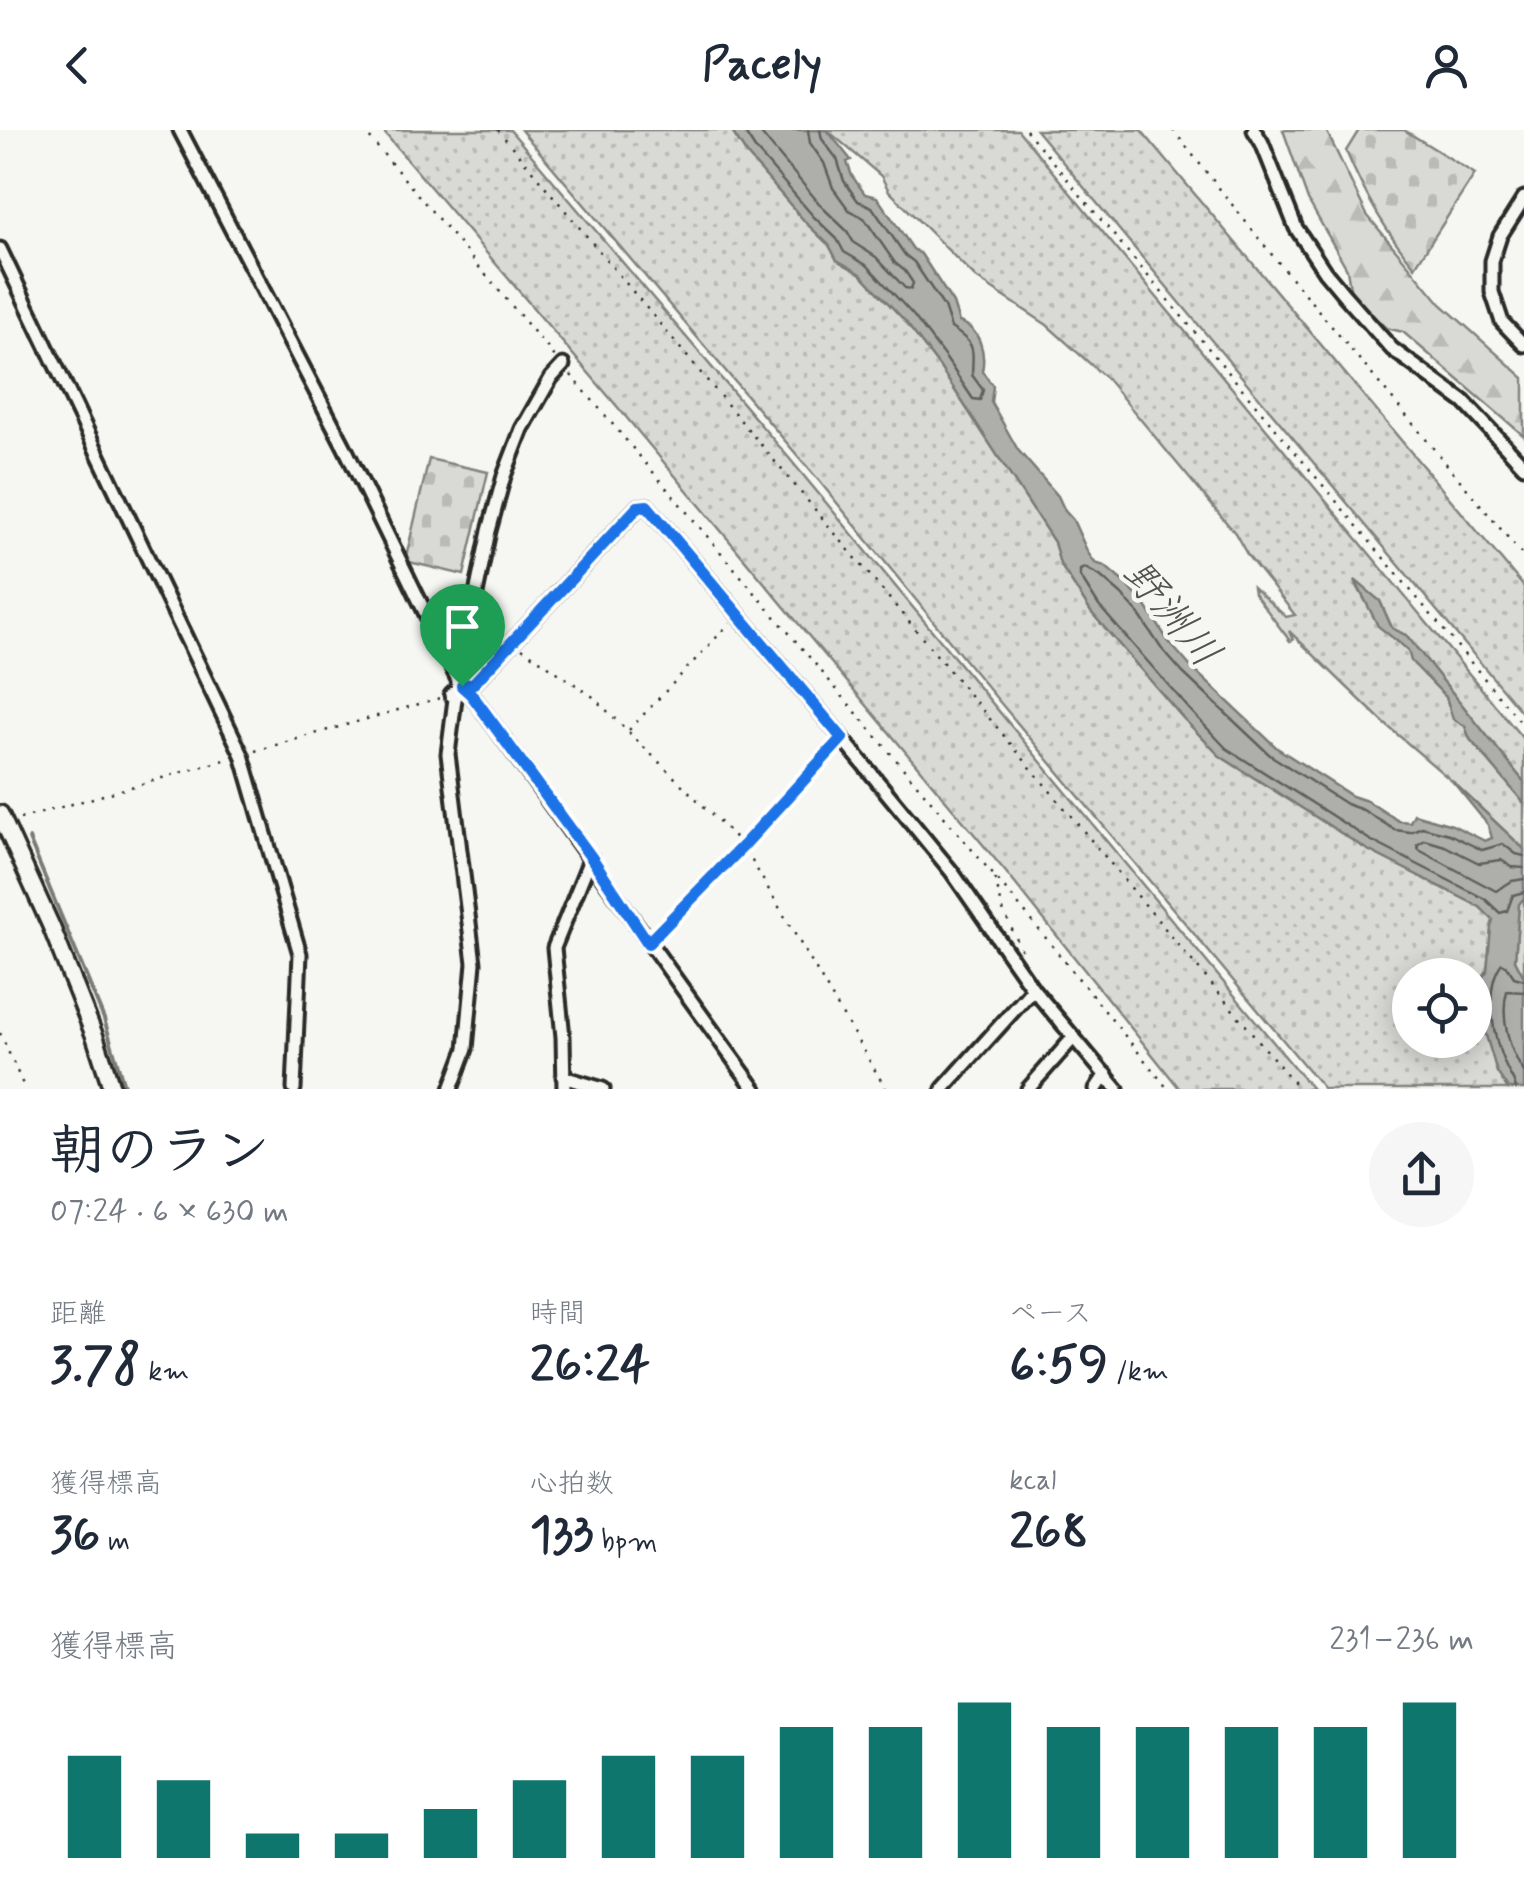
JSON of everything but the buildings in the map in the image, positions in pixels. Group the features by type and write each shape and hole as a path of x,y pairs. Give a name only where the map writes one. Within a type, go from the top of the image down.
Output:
{"street":[{"path":"180,130 344,446 462,686 591,857 648,943 755,1089"},
{"path":"1254,130 1296,228 1345,296 1392,349 1464,402 1524,466"},
{"path":"1524,198 1500,236 1492,260 1492,292 1502,322 1524,345"},
{"path":"0,249 242,755 300,954 294,1089"},
{"path":"451,1089 466,1048 474,963 448,754 456,700 504,476 522,429 551,378 563,366"},
{"path":"451,695 474,683 638,507 647,506 952,872 1033,989 1118,1089"},
{"path":"2,819 96,1037 112,1089"},
{"path":"591,857 554,948 564,1083 603,1089"},
{"path":"944,1089 1033,989"},
{"path":"1028,1089 1074,1037"},
{"path":"1096,1089 1106,1074"}],"path":[{"path":"363,130 995,878 1168,1089"},
{"path":"498,130 1299,1089"},
{"path":"1026,130 1524,726"},
{"path":"1173,130 1524,558"},
{"path":"628,731 739,614"},
{"path":"512,642 592,696 743,846 886,1089"},
{"path":"2,819 451,695"},
{"path":"648,943 842,738"},
{"path":"995,878 1003,910 1028,963"},
{"path":"0,1033 25,1089"}],"green space":[{"path":"382,130 510,130 789,458 1312,1089 1180,1089 1005,871"},
{"path":"521,130 731,130 748,156 829,245 837,260 861,274 905,321 939,366 1054,542 1060,564 1091,612 1183,718 1220,756 1366,849 1480,907 1494,920 1488,958 1392,958 1392,1058 1492,1058 1492,1052 1497,1072 1508,1089 1324,1089 820,482"},
{"path":"827,130 1018,130 1524,740 1524,782 1407,636 1392,628 1380,601 1356,584 1379,626 1408,650 1412,661 1446,697 1453,719 1465,726 1470,739 1524,803 1524,849 1289,631 1293,640 1290,641 1253,587 1286,617 1295,615 1248,556 1235,533 1106,378 1047,325 976,278 889,191 881,176"},
{"path":"1036,130 1141,130 1524,587 1524,715"},
{"path":"1283,130 1326,130 1367,215 1441,304 1524,378 1524,436 1403,332 1386,328 1351,294 1347,269 1308,200"},
{"path":"1359,130 1404,130 1475,174 1415,267 1376,212 1346,151"},
{"path":"429,459 488,472 464,575 405,561"},
{"path":"1524,898 1524,977 1515,960 1519,903"}],"water":[{"path":"731,130 827,130 851,160 847,162 852,176 865,194 877,197 913,249 921,254 953,303 959,322 977,335 982,349 982,371 993,386 991,402 1018,450 1058,496 1095,563 1105,566 1128,586 1190,666 1277,748 1399,821 1410,822 1414,814 1452,825 1485,841 1492,838 1488,825 1453,782 1524,849 1524,898 1519,904 1515,960 1524,977 1524,1089 1508,1089 1492,1055 1492,958 1488,958 1493,920 1480,907 1366,849 1220,756 1091,612 1060,564 1054,542 939,366 905,321 861,274 837,260 829,245 748,156"},
{"path":"1355,580 1380,601 1392,628 1407,636 1524,782 1524,803 1470,739 1465,726 1453,719 1446,697 1411,661 1408,650 1378,626"}],"waterway":[{"path":"29,839 104,1019 125,1089"}],"route":[{"path":"647,506 842,738 648,943 591,857 462,686 474,683 638,507 647,506"}],"water label":[{"name":"野洲川","path":"1173,612"}]}
